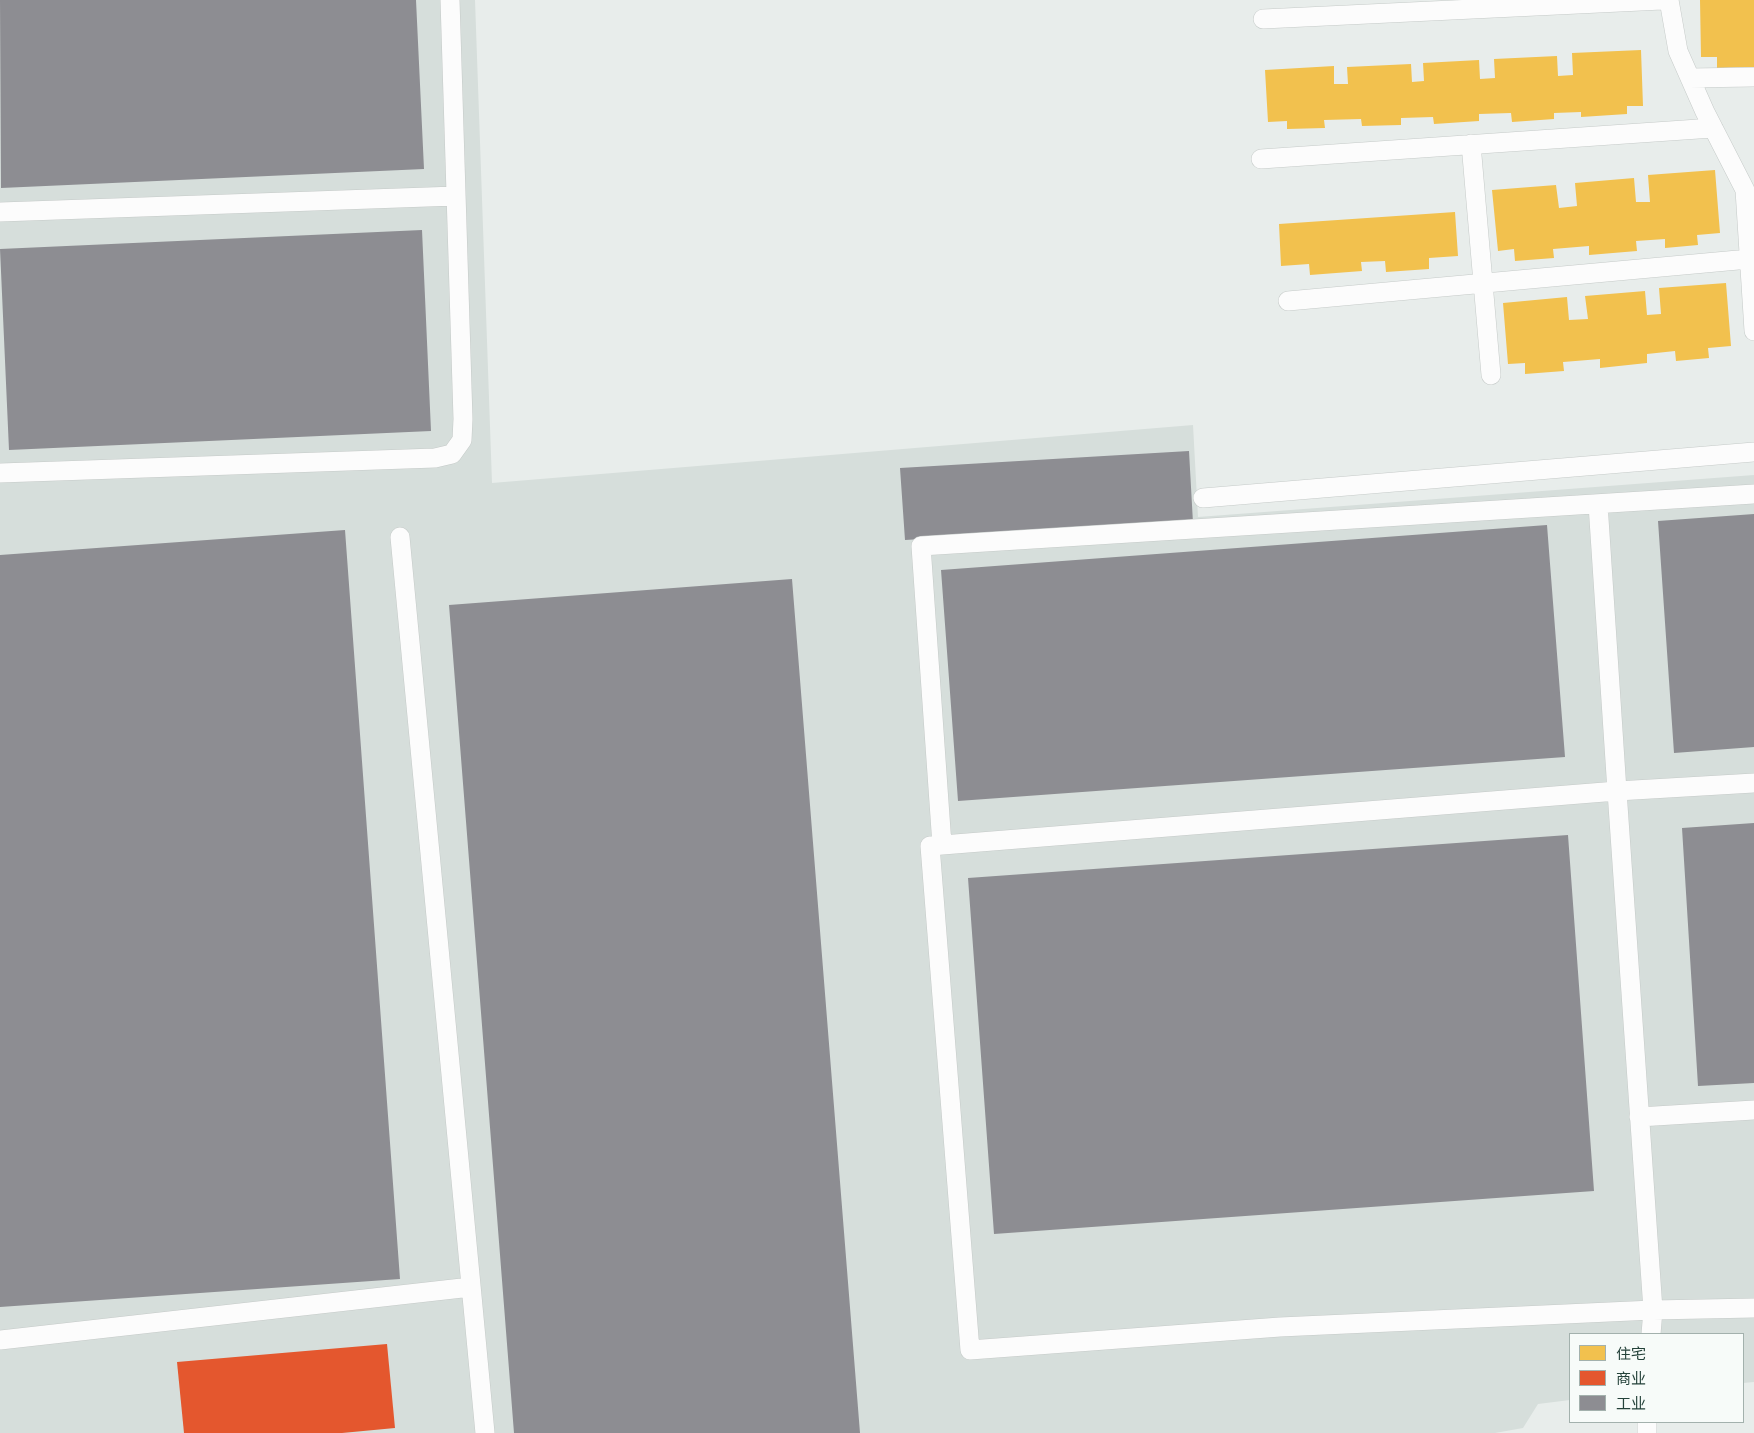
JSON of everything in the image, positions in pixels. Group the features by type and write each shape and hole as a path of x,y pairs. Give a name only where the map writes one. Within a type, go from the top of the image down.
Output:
{"lane":[{"path":"0,473 435,458 452,454 462,440 463,419 450,0"},
{"path":"1263,19 1662,0"},
{"path":"1669,0 1678,51 1713,128 1745,190 1754,331"},
{"path":"1690,78 1754,77"},
{"path":"1261,159 1713,128"},
{"path":"1471,144 1491,375"},
{"path":"0,212 456,196"},
{"path":"1288,301 1750,259"},
{"path":"1204,498 1754,452"},
{"path":"942,845 921,546 1754,494"},
{"path":"1598,504 1653,1310 1652,1333"},
{"path":"400,537 485,1433"},
{"path":"1754,783 1617,790 930,846 970,1350 1280,1327 1653,1310 1754,1308"},
{"path":"1640,1117 1754,1110"},
{"path":"0,1340 471,1286"}],"shaded area":[{"path":"0,0 475,0 492,483 1193,425 1198,517 1754,475 1754,1382 1744,1383 1744,1333 1569,1333 1569,1400 1538,1404 1523,1428 1495,1433 0,1433"}],"building: 住宅":[{"path":"1700,0 1754,0 1754,67 1717,68 1717,57 1701,57"},
{"path":"1641,50 1643,106 1627,106 1627,114 1581,117 1581,112 1554,113 1554,119 1512,122 1511,113 1479,114 1479,121 1434,124 1433,117 1401,118 1401,125 1362,126 1361,119 1324,120 1325,128 1287,129 1287,121 1268,122 1265,70 1334,66 1334,84 1348,84 1347,67 1411,64 1412,82 1424,81 1423,63 1479,60 1480,79 1495,78 1494,59 1557,56 1558,76 1573,75 1572,53"},
{"path":"1715,170 1720,233 1697,235 1698,245 1665,248 1665,239 1636,241 1637,251 1589,255 1589,246 1553,249 1554,258 1515,261 1514,249 1498,251 1492,190 1556,185 1559,208 1577,206 1575,183 1634,178 1636,202 1650,202 1648,175"},
{"path":"1455,212 1458,256 1429,258 1429,269 1386,272 1385,261 1361,262 1362,271 1310,275 1309,264 1281,266 1279,224"},
{"path":"1726,283 1731,346 1708,348 1709,358 1676,361 1675,351 1647,354 1647,363 1600,368 1600,359 1563,362 1564,371 1525,374 1525,363 1508,364 1503,303 1567,297 1569,320 1588,319 1585,296 1645,291 1647,315 1661,314 1659,288"}],"building: 商业":[{"path":"387,1344 395,1428 342,1433 184,1433 177,1362"}],"building: 工业":[{"path":"0,0 416,0 424,169 1,188"},
{"path":"422,230 431,431 9,450 0,249"},
{"path":"1189,451 1193,523 905,540 900,468"},
{"path":"1754,514 1754,747 1674,753 1658,521"},
{"path":"1547,525 1565,757 958,801 941,570"},
{"path":"345,530 400,1279 0,1307 0,555"},
{"path":"792,579 860,1433 514,1433 449,605"},
{"path":"1754,823 1754,1083 1698,1086 1682,828"},
{"path":"1568,835 1594,1191 994,1234 968,878"}]}
